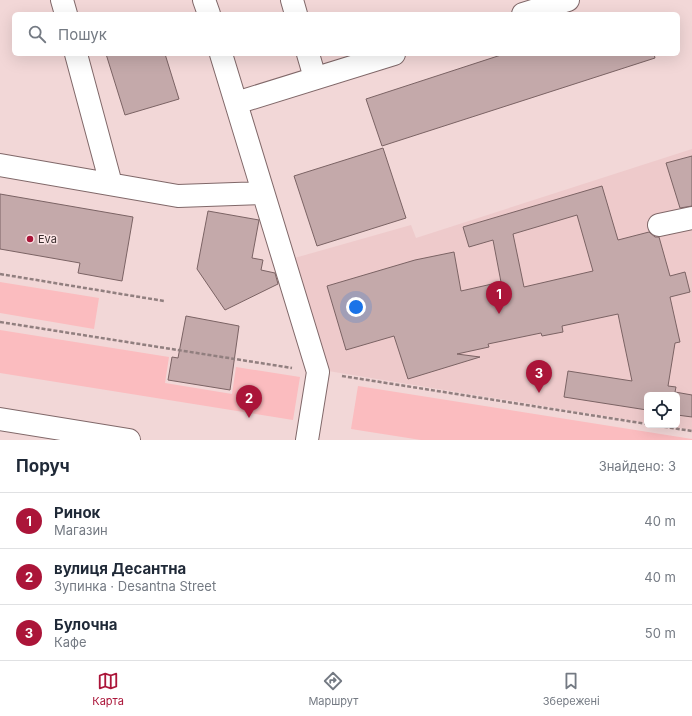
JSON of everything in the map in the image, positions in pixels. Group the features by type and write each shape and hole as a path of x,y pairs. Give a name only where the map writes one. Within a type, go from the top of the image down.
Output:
{"main road":[{"path":"62,0 65,12"},
{"path":"204,0 208,12"},
{"path":"292,0 295,12"},
{"path":"529,12 568,0"},
{"path":"77,56 111,184"},
{"path":"222,56 318,372 307,440"},
{"path":"309,56 315,78"},
{"path":"236,103 387,56"},
{"path":"0,165 178,196 263,193"},
{"path":"659,225 692,218"},
{"path":"0,419 129,440"}],"path":[{"path":"0,274 164,301"},
{"path":"672,428 692,431"}],"shaded area":[{"path":"692,149 692,430 680,428 680,392 644,392 644,423 322,370 291,259 411,225 416,238"},
{"path":"0,282 99,298 94,329 0,313"},
{"path":"0,330 169,357 165,383 232,394 236,367 300,377 293,420 0,373"},
{"path":"358,386 692,440 421,440 351,429"}],"building":[{"path":"107,56 166,56 179,99 125,115"},
{"path":"498,56 654,56 655,58 382,146 366,99"},
{"path":"383,148 406,218 317,246 294,176"},
{"path":"692,156 692,206 680,208 666,163"},
{"path":"602,186 618,240 649,232 655,237 659,237 670,276 685,272 690,292 670,297 680,342 675,343 668,386 676,387 675,392 644,392 644,410 564,397 568,371 632,381 618,314 562,326 563,332 542,336 541,333 488,344 489,347 457,354 480,357 408,379 394,336 346,350 327,286 415,260 454,252 461,291 501,282 493,240 469,247 463,227","holes":["577,215 593,271 524,287 513,234"]},
{"path":"0,194 133,217 122,281 78,273 80,263 0,249"},
{"path":"208,211 259,220 252,258 263,260 261,270 275,273 278,284 225,310 197,269"},
{"path":"186,316 239,326 230,390 168,380 172,357 178,358"},
{"path":"680,393 692,395 692,417 680,415"}],"place":[{"name":"Eva","path":"30,239"},
{"name":"Ринок","path":"499,314"},
{"name":"Булочна","path":"539,393"},
{"name":"вулиця Десантна","path":"249,418"}]}
